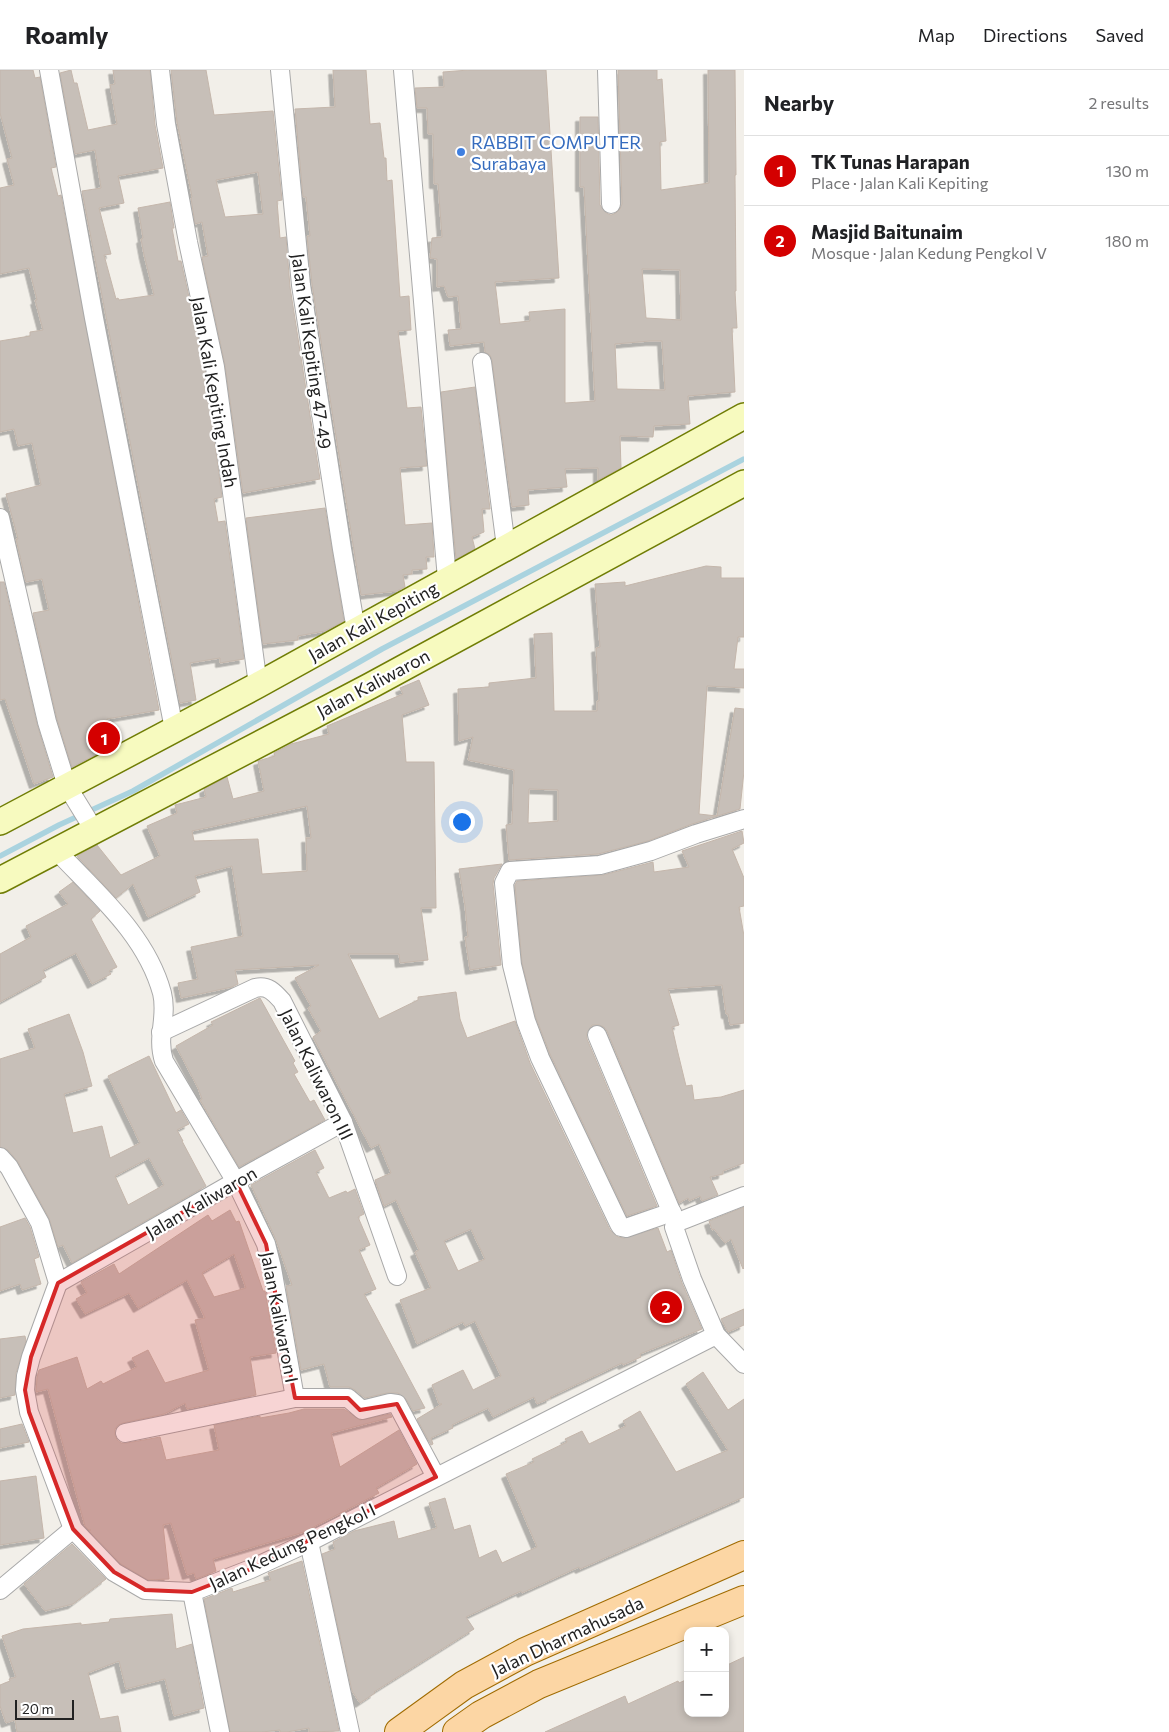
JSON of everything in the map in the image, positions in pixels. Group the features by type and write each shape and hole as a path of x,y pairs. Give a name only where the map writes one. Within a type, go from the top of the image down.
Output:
{"main road":[{"name":"Jalan Kali Kepiting","path":"0,822 68,788 258,685 744,416"},
{"name":"Jalan Kaliwaron","path":"0,880 56,850 91,826 370,686 744,483"},
{"name":"Jalan Dharmahusada","path":"399,1732 464,1685 525,1652 744,1555"},
{"path":"694,1578 698,1599 713,1612"},
{"path":"656,1594 668,1603 672,1610 673,1618 670,1630"},
{"name":"Jalan Dharmahusada","path":"457,1732 481,1714 539,1684 744,1600"}],"street":[{"path":"49,70 94,318 174,729"},
{"name":"Jalan Kali Kepiting Indah","path":"160,70 166,124 186,232 215,367 258,685"},
{"name":"Jalan Kali Kepiting 47-49","path":"280,70 301,285 340,540 356,630"},
{"path":"403,70 448,579"},
{"path":"607,70 611,204"},
{"path":"482,362 506,547"},
{"path":"0,518 47,722 68,788 91,826"},
{"path":"744,819 651,851 600,866 510,871 504,883 512,965 526,1021 540,1058 619,1224 626,1228 674,1218 744,1196"},
{"name":"Jalan Kaliwaron I","path":"56,850 127,926 146,955 162,993 164,1012 160,1044 164,1061 236,1182 266,1244 295,1398"},
{"name":"Jalan Kaliwaron III","path":"161,1032 262,986 269,988 282,1001 343,1122 397,1276"},
{"path":"597,1035 674,1218 674,1230 716,1335 744,1364"},
{"name":"Jalan Kaliwaron","path":"58,1283 343,1122"},
{"path":"0,1157 10,1167 40,1223 58,1283"},
{"name":"Jalan Kedung Pengkol I","path":"58,1283 26,1376 25,1390 29,1412 73,1529 114,1572 145,1590 192,1592 251,1569 309,1542 716,1335"},
{"path":"125,1434 295,1398 348,1398 362,1410 390,1402 397,1404 436,1477"},
{"path":"0,1590 73,1529"},
{"path":"309,1542 350,1732"},
{"path":"192,1592 220,1732"}],"highlighted area":[{"path":"236,1182 266,1244 295,1398 348,1398 360,1410 397,1404 436,1477 251,1569 192,1592 145,1590 114,1572 73,1529 29,1412 25,1390 31,1357 58,1283"}],"building":[{"path":"0,70 33,70 35,78 40,77 56,167 51,168 58,196 61,195 159,710 107,719 113,746 72,767 57,719 33,613 49,610 42,579 26,582 16,539 18,539 6,494 41,485 32,443 18,446 14,429 0,432 0,341 30,336 30,332 43,330 29,268 0,274 0,188 14,185 7,159 12,158 0,113"},
{"path":"71,70 74,83 77,83 88,130 117,124 110,85 115,84 113,70 150,70 155,125 163,168 118,176 124,203 99,208 111,254 104,255 116,299 154,295 141,239 143,238 138,208 170,202 174,228 172,228 178,261 181,261 205,369 222,497 214,499 218,522 225,521 244,659 220,663 220,658 190,663 196,700 180,703 82,191 101,188 95,150 75,154 60,73"},
{"path":"171,70 206,70 214,115 273,111 282,200 277,201 280,238 286,237 290,287 320,479 243,493 225,365 202,257 208,256 202,222 195,224 192,197 177,122","holes":["258,172 263,214 225,217 216,180"]},
{"path":"333,70 366,70 370,124 380,123 384,158 386,158 387,181 392,180 400,297 409,296 411,330 398,331 407,408 421,407 427,466 400,468 405,525 432,523 434,557 426,557 427,569 412,570 412,574 403,575 405,587 397,591 361,595 312,284 307,236 310,236 306,197 303,197 295,109 335,107"},
{"path":"546,70 559,278 495,282 500,324 530,321 529,312 565,309 565,403 595,401 584,187 580,187 580,117 598,117 600,205 606,213 611,215 620,209 622,204 618,70 657,70 657,80 662,79 666,141 660,142 661,190 709,183 708,70 735,70 735,291 737,328 732,328 735,392 688,396 690,424 654,426 653,437 620,436 621,468 598,480 598,468 565,469 567,487 528,490 529,505 512,507 490,355 485,352 484,342 450,346 448,330 461,329 458,296 448,297 444,286 437,287 437,259 430,258 432,238 442,237 438,184 434,184 433,134 428,134 427,108 417,108 415,88 444,87 443,72","holes":["642,269 680,270 681,320 646,318","662,341 665,390 617,389 615,344"]},
{"path":"475,387 490,509 482,509 484,532 472,537 475,549 456,559 441,392"},
{"path":"325,508 344,621 325,631 298,636 298,640 263,644 246,518"},
{"path":"706,566 721,567 721,578 744,578 744,637 738,637 734,669 744,669 744,688 707,686 699,814 717,816 735,708 744,709 744,771 740,809 692,824 648,841 598,854 509,860 506,825 512,824 514,770 468,760 473,737 459,741 458,689 489,687 489,683 536,678 534,634 552,633 554,711 597,711 597,701 599,701 596,648 600,647 595,584 625,582 625,586","holes":["529,789 558,790 558,821 528,823"]},
{"path":"0,582 4,582 37,724 53,777 34,784 5,699 0,700"},
{"path":"419,680 429,705 402,715 406,762 434,762 436,908 421,908 428,960 400,963 399,954 348,954 379,1019 418,1000 418,997 456,992 460,1019 467,1038 515,1021 530,1063 610,1230 618,1237 624,1238 658,1228 667,1252 671,1250 682,1283 702,1329 640,1354 641,1357 623,1365 622,1363 537,1404 534,1397 493,1417 488,1408 452,1425 453,1428 431,1438 433,1444 431,1445 417,1419 442,1404 439,1404 432,1385 463,1370 473,1390 501,1376 475,1321 465,1326 463,1322 417,1344 400,1300 431,1288 415,1252 419,1250 396,1200 384,1206 375,1180 391,1173 379,1144 371,1148 313,1037 321,1031 308,1008 311,1006 295,978 319,965 235,970 238,984 181,998 178,983 198,979 191,947 243,936 232,866 195,876 200,892 148,917 133,884 116,898 77,856 97,845 121,875 160,856 147,826 177,813 175,805 206,797 204,789 227,777 233,799 264,791 258,761 275,756 274,753 291,744 329,734 327,726 403,694 400,688","holes":["307,806 311,838 306,838 307,871 262,874 258,839 194,841 192,831","471,1229 485,1259 458,1271 444,1241"]},
{"path":"742,831 744,843 732,849 744,878 744,906 739,907 744,936 744,1023 730,1025 728,1014 726,1014 722,985 668,989 679,1025 672,1027 677,1049 686,1086 692,1085 694,1100 721,1097 744,1090 744,1163 723,1171 723,1174 710,1177 718,1195 702,1201 700,1196 689,1201 688,1198 679,1203 607,1031 599,1025 592,1025 587,1033 587,1039 657,1206 627,1216 550,1054 536,1018 522,963 515,885 517,881 603,875 653,862 654,872 689,867 682,851"},
{"path":"502,864 494,878 493,884 501,965 470,970 465,937 468,937 465,906 459,869"},
{"path":"73,882 100,911 91,919 117,967 109,971 111,974 92,984 76,953 43,970 46,977 0,1002 0,954 31,937 26,926 68,904 59,892"},
{"path":"260,998 295,1061 293,1063 298,1072 294,1074 310,1102 314,1100 325,1120 239,1167 200,1100 202,1099 198,1088 176,1046 213,1025 211,1022"},
{"path":"69,1014 83,1052 92,1086 64,1094 73,1133 102,1126 110,1158 140,1143 108,1076 149,1056 176,1113 181,1110 189,1124 177,1130 206,1186 72,1263 63,1245 58,1247 49,1218 18,1162 8,1150 0,1147 0,1059 35,1048 28,1029","holes":["149,1158 164,1185 128,1205 115,1176"]},
{"path":"315,1150 324,1168 316,1172 329,1198 355,1189 364,1214 358,1217 370,1245 359,1250 376,1289 364,1294 425,1408 413,1411 406,1399 398,1393 387,1393 365,1398 349,1387 330,1387 324,1364 301,1370 286,1286 292,1285 276,1240 251,1185"},
{"path":"744,1207 743,1269 731,1239 725,1243 714,1229 712,1230 709,1221"},
{"path":"230,1210 236,1222 239,1221 263,1291 265,1291 276,1353 250,1357 256,1395 187,1409 185,1403 164,1414 123,1423 115,1429 117,1440 121,1443 127,1443 160,1437 166,1460 219,1450 214,1425 304,1409 344,1409 360,1420 390,1414 392,1417 331,1433 340,1467 399,1430 417,1464 376,1488 379,1493 304,1532 213,1559 216,1571 196,1579 194,1573 187,1575 171,1523 163,1525 169,1579 148,1580 121,1564 89,1531 91,1530 85,1526 48,1389 36,1392 37,1378 39,1370 77,1357 87,1389 101,1381 103,1384 137,1367 132,1358 148,1350 165,1383 209,1370 195,1320 205,1318 187,1280 138,1308 129,1293 85,1314 76,1299 87,1293 81,1282 114,1264 119,1274 208,1215 212,1221","holes":["234,1254 246,1288 214,1297 202,1273"]},
{"path":"25,1218 30,1227 39,1257 34,1259 41,1284 22,1290 20,1284 0,1291 0,1227"},
{"path":"744,1309 744,1325 728,1332 721,1319"},
{"path":"25,1336 26,1341 16,1373 15,1395 0,1398 0,1339"},
{"path":"703,1372 728,1410 744,1399 744,1497 580,1569 579,1567 522,1593 521,1591 466,1617 474,1629 374,1692 360,1703 352,1691 322,1554 335,1549 333,1542 354,1531 394,1521 398,1539 437,1528 429,1503 445,1498 454,1530 470,1525 479,1558 496,1550 502,1563 537,1547 506,1474 534,1462 532,1459 567,1442 565,1439 582,1431 589,1444 626,1426 623,1421 640,1411 676,1472 728,1450 686,1384"},
{"path":"22,1424 29,1442 0,1448 0,1429"},
{"path":"36,1476 44,1538 0,1545 0,1481"},
{"path":"72,1544 106,1579 73,1604 45,1611 24,1584"},
{"path":"302,1561 339,1731 309,1732 309,1728 287,1732 280,1732 280,1730 230,1732 204,1599 232,1588 233,1592 271,1580 268,1573"},
{"path":"172,1614 176,1649 192,1644 204,1708 174,1716 165,1679 126,1689 119,1661 88,1673 100,1719 118,1716 121,1732 17,1732 15,1720 6,1723 0,1706 0,1685 16,1677 2,1636 23,1629 81,1623 81,1625 109,1622 110,1619"},
{"path":"744,1657 744,1732 545,1732 625,1696 628,1704 678,1681 679,1683 684,1681 684,1717 729,1717 729,1664"}],"waterway":[{"path":"0,856 59,825 133,791 382,649 744,459"}],"place":[{"name":"RABBIT COMPUTER Surabaya","path":"461,152"},
{"name":"TK Tunas Harapan","path":"104,738"},
{"name":"Masjid Baitunaim","path":"666,1307"}]}
